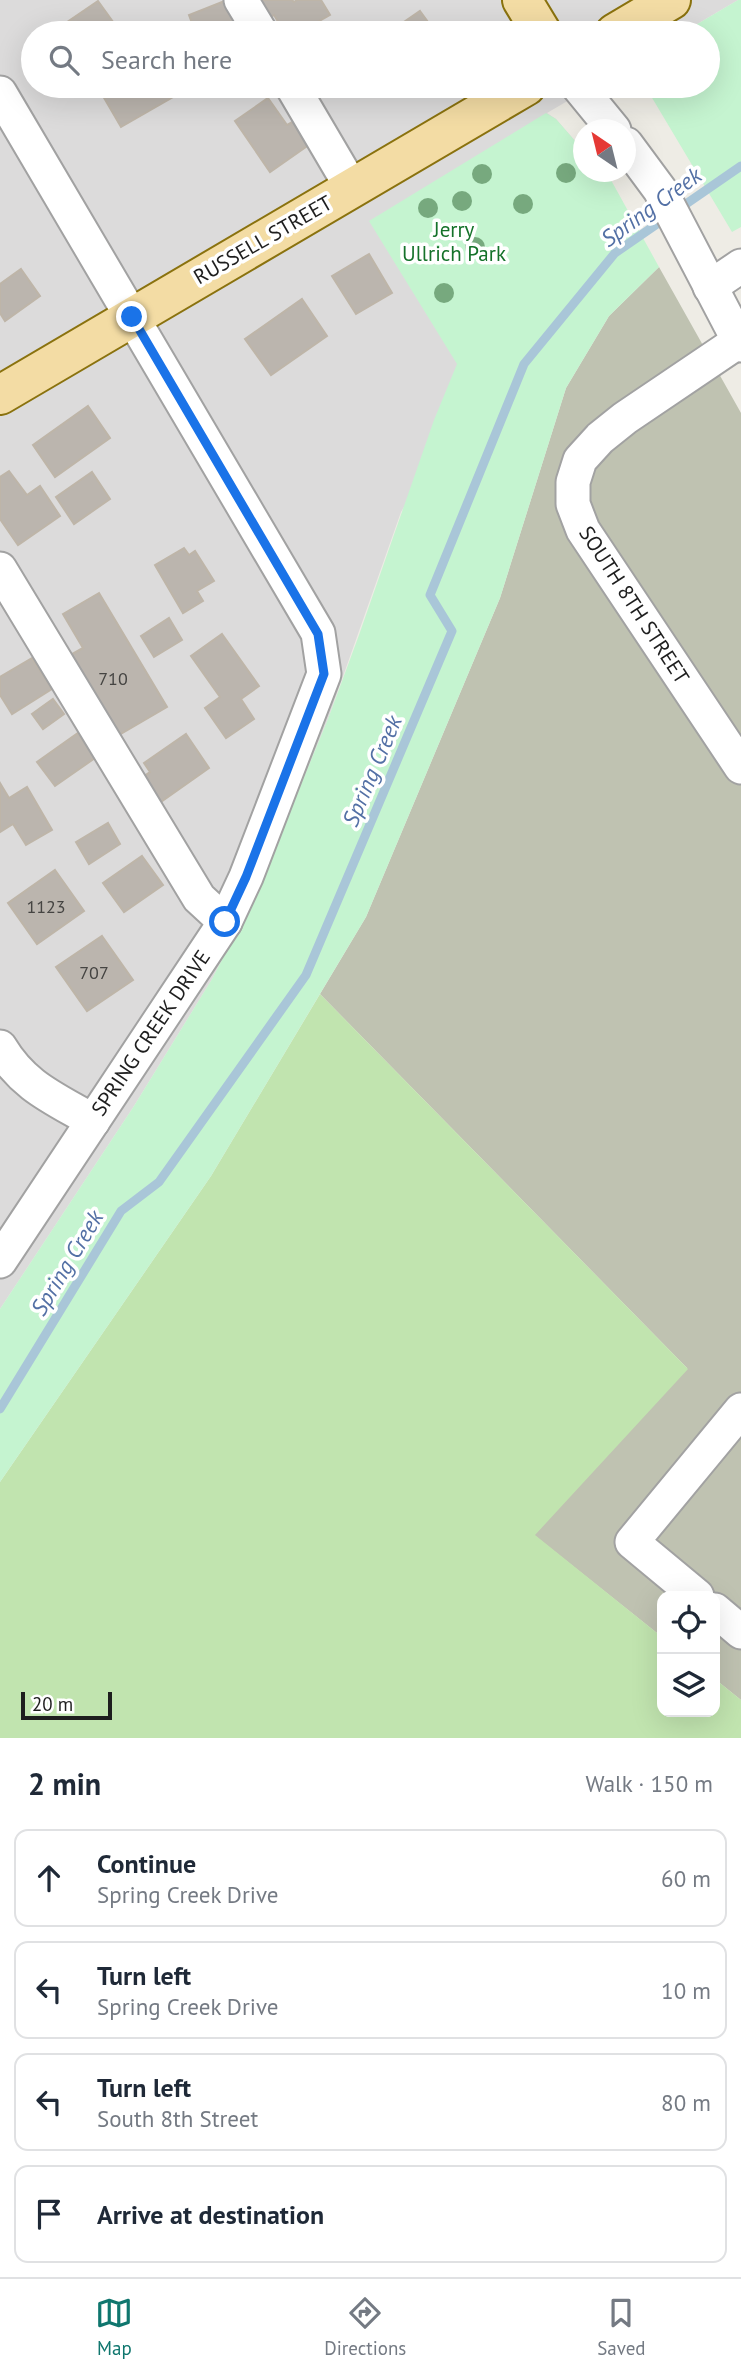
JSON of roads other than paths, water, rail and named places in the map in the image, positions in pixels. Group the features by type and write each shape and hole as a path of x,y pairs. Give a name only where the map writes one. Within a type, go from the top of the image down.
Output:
{"main road":[{"path":"522,0 535,21"},
{"path":"635,21 671,0"},
{"name":"RUSSELL STREET","path":"0,395 506,98"}],"street":[{"path":"241,0 254,21"},
{"path":"0,93 132,317"},
{"path":"299,98 352,188"},
{"path":"588,98 605,119"},
{"path":"636,158 660,190 740,343"},
{"path":"710,288 741,266"},
{"name":"SPRING CREEK DRIVE","path":"0,1261 225,922 246,877 324,674 318,634 132,317"},
{"name":"SOUTH 8TH STREET","path":"740,343 600,438 580,460 573,482 573,503 583,530 741,767"},
{"path":"0,569 200,898 225,922"},
{"path":"4,1062 32,1086 93,1121"},
{"path":"691,1591 632,1542 741,1410"},
{"path":"720,1615 741,1632"}],"waterway":[{"name":"Spring Creek","path":"0,1409 121,1211 159,1182 306,975 452,631 430,595 524,364 615,253 741,166"}],"park label":[{"name":"Jerry Ullrich Park","path":"454,242"}]}
